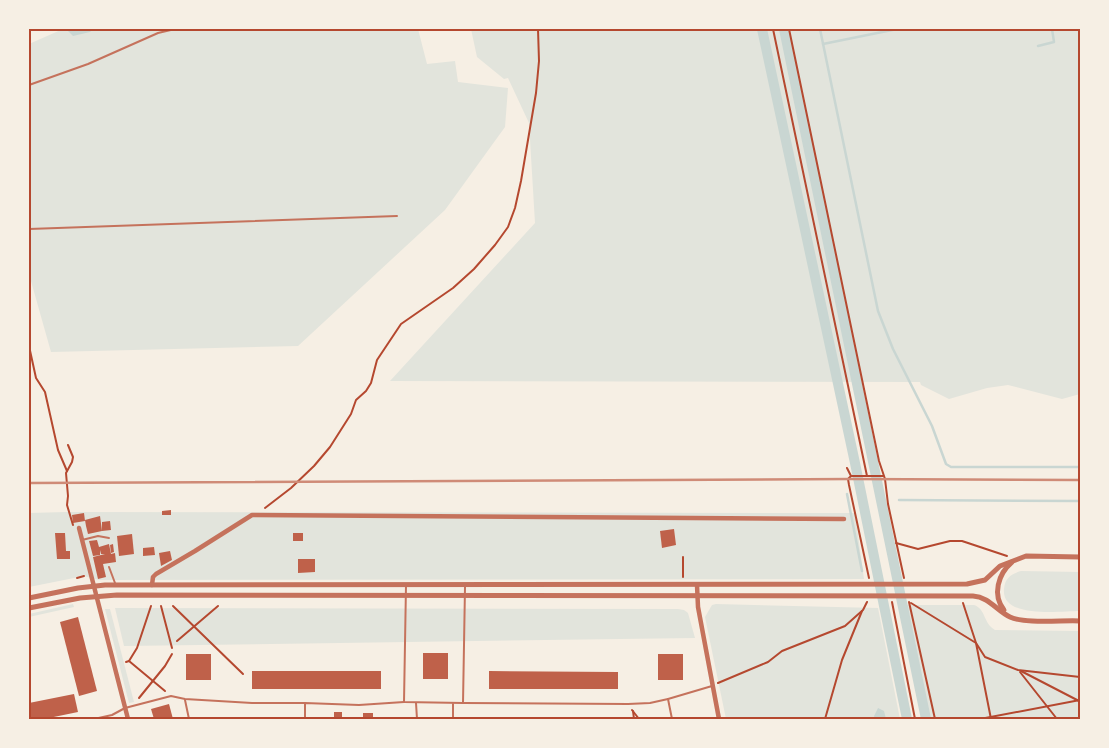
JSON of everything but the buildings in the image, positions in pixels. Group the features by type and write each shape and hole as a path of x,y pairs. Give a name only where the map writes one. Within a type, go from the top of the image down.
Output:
{"street":[{"path":"152,585 153,577 156,574 252,515 844,519"},
{"path":"79,528 128,719"},
{"path":"29,598 94,586 115,585 913,585 976,583 989,577 1000,566 1016,559 1036,555 1080,557"},
{"path":"1009,617 1000,606 997,586 1007,567 1016,559"},
{"path":"697,585 697,595 719,719"},
{"path":"29,608 96,596 117,595 978,596 1009,617 1019,620 1080,620"}],"lane":[{"path":"29,85 88,64 158,33 175,29"},
{"path":"29,229 397,216"},
{"path":"82,540 98,536 110,538"},
{"path":"109,567 115,580 115,585"},
{"path":"404,702 406,585"},
{"path":"463,703 466,586"},
{"path":"94,719 112,715 125,708 171,696 185,699 252,703 359,705 404,702 628,704 650,703 712,686"},
{"path":"185,699 189,719"},
{"path":"668,699 672,719"},
{"path":"305,703 305,719"},
{"path":"416,703 417,719"},
{"path":"453,703 453,719"}],"path":[{"path":"252,515 291,488 314,466 330,447 351,414 356,400 366,392 371,383 377,360 401,324 453,288 474,269 495,246 508,227 515,208 521,181 535,100 538,29"},
{"path":"773,29 867,476"},
{"path":"789,29 879,461 885,479 888,504 904,578"},
{"path":"29,346 36,378 45,392 58,450 66,471 68,496 66,505 72,523 75,527 79,528"},
{"path":"66,471 72,462 68,445"},
{"path":"847,468 851,476"},
{"path":"851,476 884,476"},
{"path":"851,476 848,479 854,519 869,579"},
{"path":"896,543 918,549 950,541 962,541 1016,559"},
{"path":"683,557 683,578"},
{"path":"826,719 842,660 867,602"},
{"path":"892,602 915,719"},
{"path":"935,719 910,602 976,644 985,657 1018,670 1080,701"},
{"path":"963,603 976,644 991,718"},
{"path":"151,606 137,648 128,661 171,696"},
{"path":"161,606 172,648"},
{"path":"173,606 243,674"},
{"path":"177,641 218,606"},
{"path":"712,686 768,662 782,651 840,629 862,610"},
{"path":"137,705 139,698 165,666 172,654"},
{"path":"1018,670 1080,677"},
{"path":"1018,670 1057,719"},
{"path":"980,719 1080,701"},
{"path":"628,704 640,719"},
{"path":"633,711 634,719"}],"shaded area":[{"path":"63,29 418,29 427,64 455,61 458,82 508,88 505,127 445,210 298,346 51,352 29,274 29,44"},
{"path":"66,29 93,29 90,32 73,36"},
{"path":"471,29 1080,29 1080,394 1062,399 1008,385 987,388 949,399 921,385 920,382 390,381 535,223 529,123 508,78 504,79 477,57"},
{"path":"29,513 855,513 864,579 99,580 84,576 29,587"},
{"path":"1021,571 1080,572 1080,611 1033,611 1012,605 1006,599 1005,585 1009,577"},
{"path":"73,604 74,607 29,617 29,614"},
{"path":"712,605 878,608 900,719 726,719 705,617"},
{"path":"904,605 974,605 981,610 988,624 995,630 1080,631 1080,719 928,719"},
{"path":"115,608 678,609 688,613 695,638 124,646"},
{"path":"105,609 110,609 134,702 129,703"},
{"path":"878,708 884,711 886,719 875,719 874,716"}],"waterway":[{"path":"762,29 855,463 907,719"},
{"path":"784,29 926,719"},
{"path":"820,29 878,311 893,349 932,426 946,464 951,467 1080,467"},
{"path":"823,44 897,29"},
{"path":"1038,46 1054,42 1052,29"},
{"path":"847,494 862,571"},
{"path":"899,500 1080,501"}],"railway":[{"path":"29,483 851,479 1080,480"}]}
